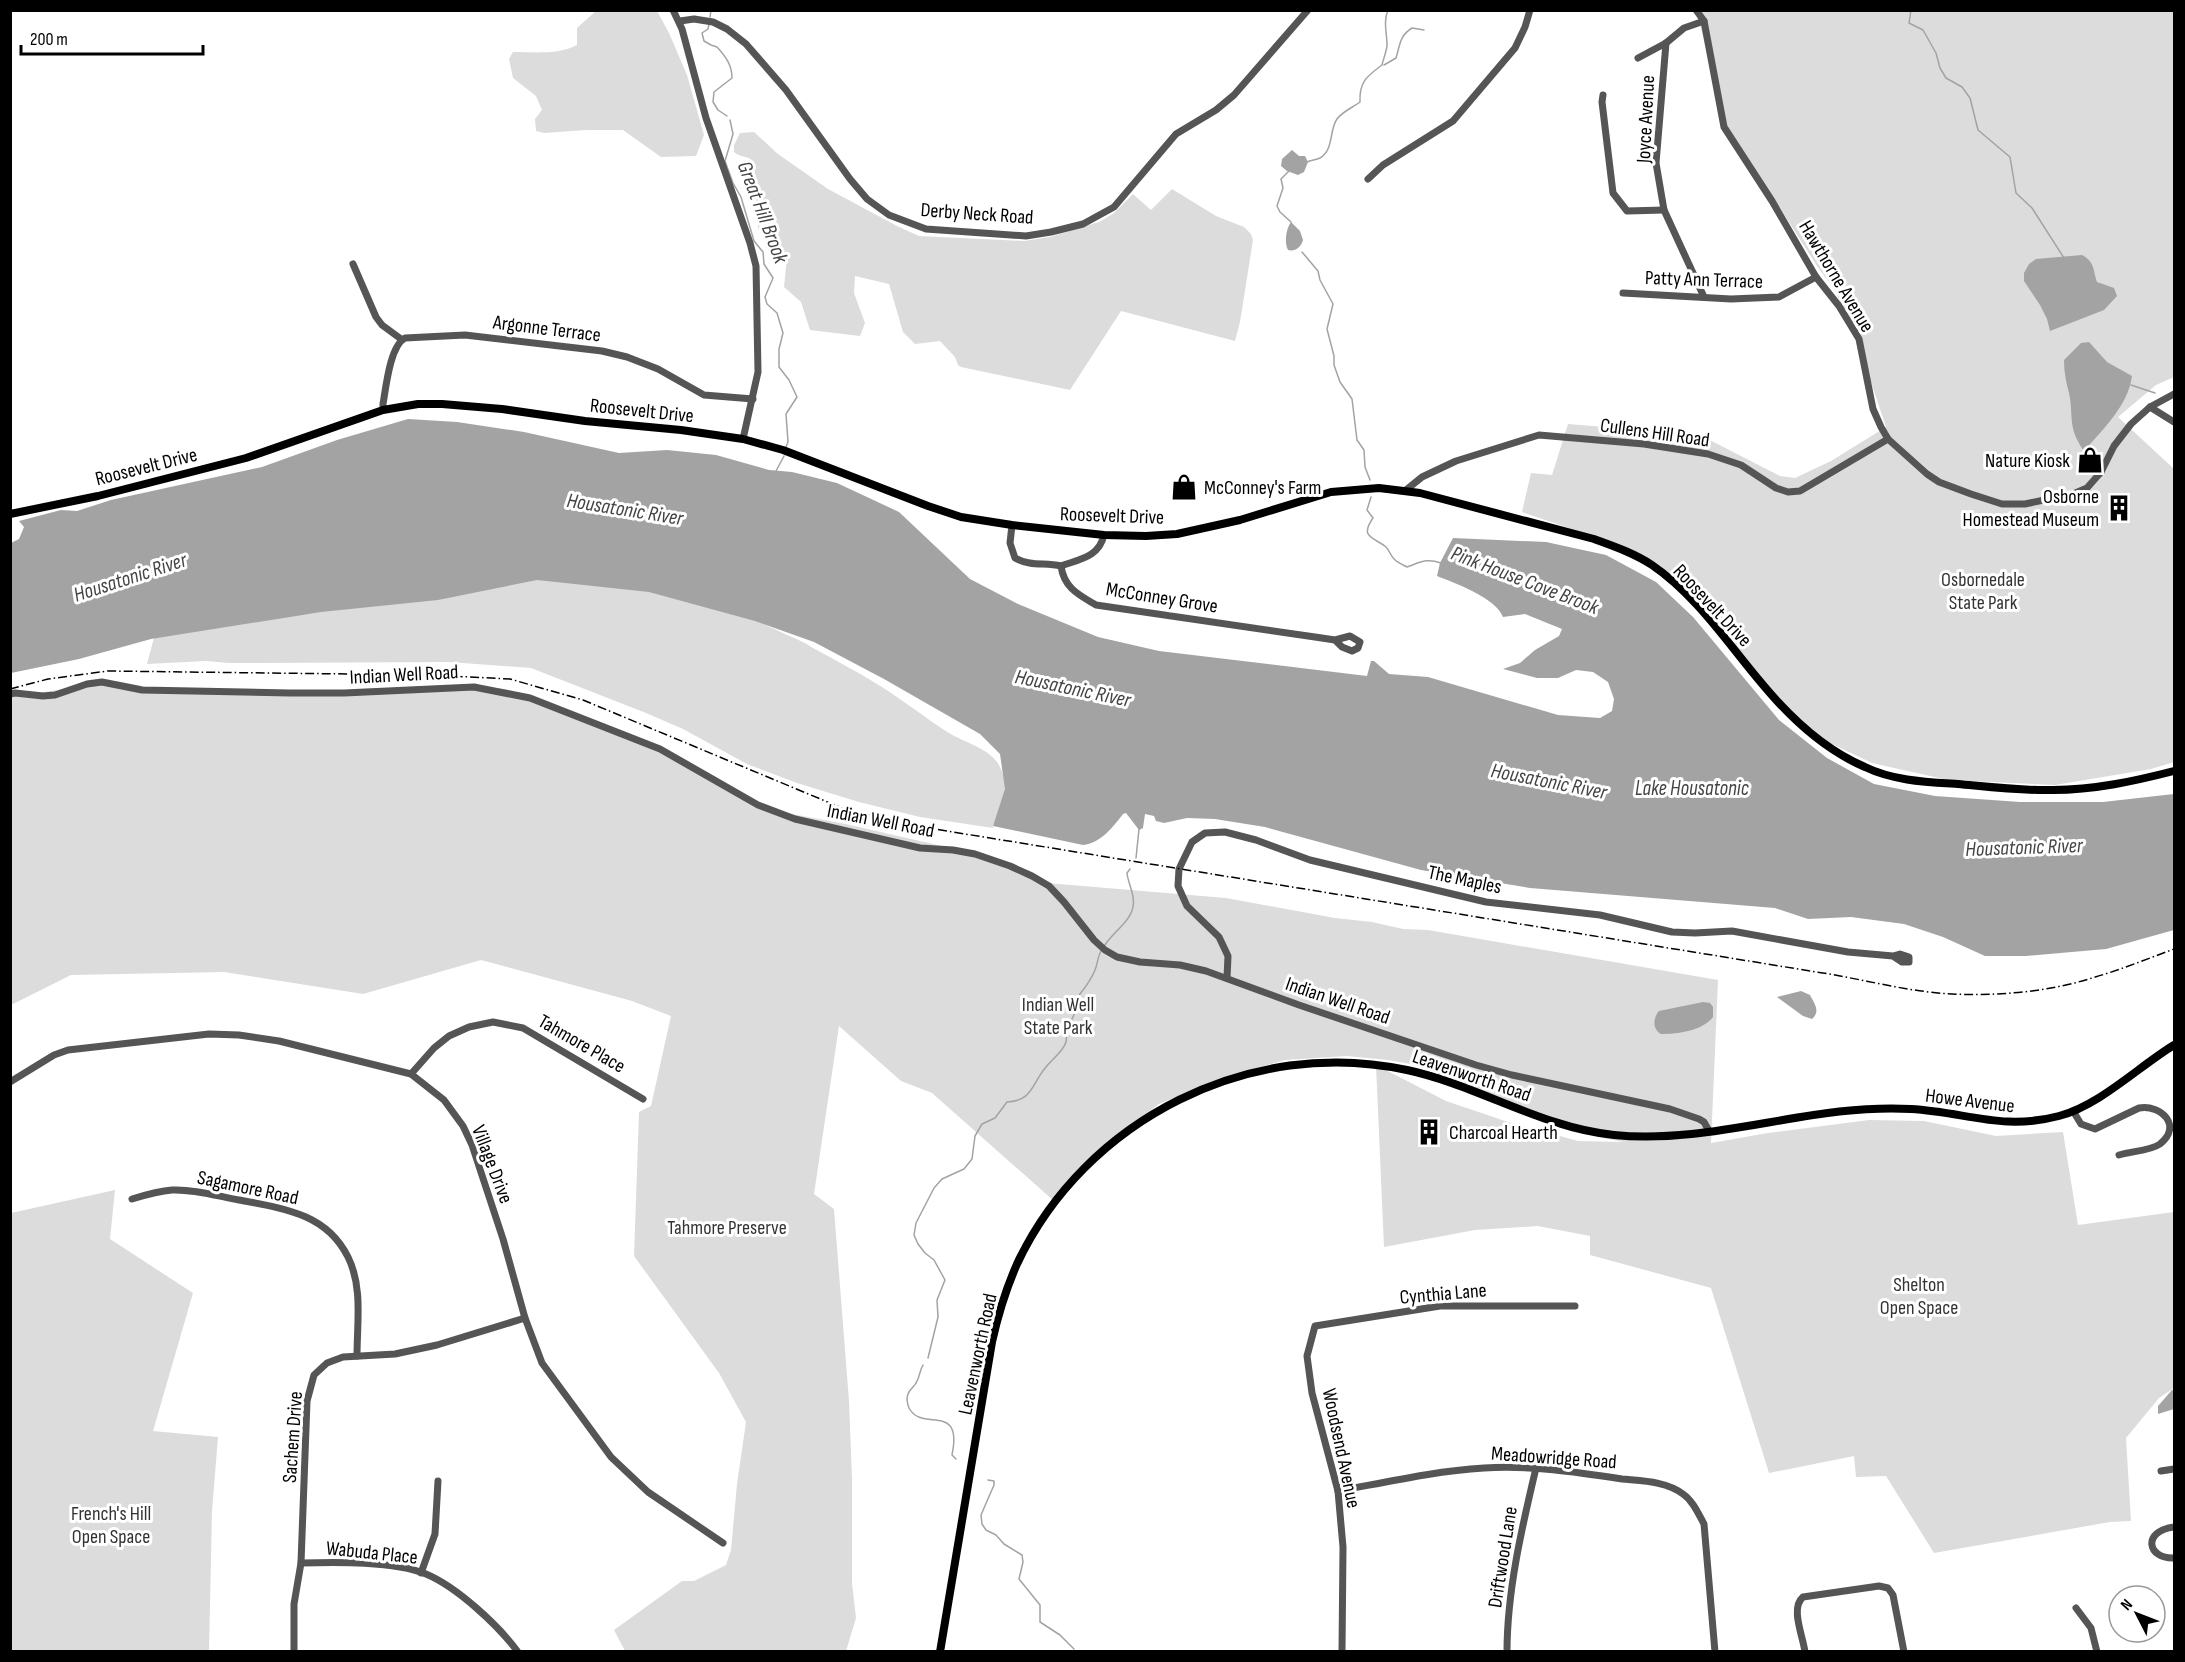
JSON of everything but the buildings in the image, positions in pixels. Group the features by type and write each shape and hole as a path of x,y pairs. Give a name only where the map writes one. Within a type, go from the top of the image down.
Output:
{"main road":[{"name":"Roosevelt Drive","path":"10,514 98,496 246,458 383,410 418,404 458,405 743,439 783,450 950,513 1012,525 1104,535 1146,536 1198,531 1343,489 1406,490 1594,538 1651,565 1678,586 1778,702 1804,728 1837,752 1865,768 1893,777 1921,782 2053,790 2093,788 2175,771"},
{"name":"Howe Avenue","path":"1847,1110 1916,1109 2016,1123 2045,1119 2073,1111 2106,1092 2175,1045"},
{"name":"Leavenworth Road","path":"940,1652 992,1342 1004,1297 1018,1263 1038,1227 1065,1190 1093,1160 1118,1138 1170,1104 1195,1092 1255,1072 1288,1064 1315,1062 1379,1065 1433,1076 1548,1119 1593,1133 1637,1137 1680,1135 1847,1110"}],"street":[{"path":"674,10 680,21 706,118 756,266 759,358 757,382 743,439"},
{"name":"Derby Neck Road","path":"680,21 694,19 712,22 727,29 746,44 786,90 858,189 874,205 889,215 926,229 1026,236 1083,224 1114,207 1176,134 1216,110 1234,95 1308,10"},
{"path":"1368,179 1383,165 1453,121 1515,48 1530,10"},
{"name":"Hawthorne Avenue","path":"1696,10 1704,21 1724,127 1772,201 1815,277 1839,306 1859,339 1873,408 1888,439 1916,465 1939,482 2002,504 2025,504 2061,498 2087,488 2102,472 2121,435 2150,407 2175,394"},
{"path":"1638,58 1666,43 1684,28 1704,21"},
{"name":"Joyce Avenue","path":"1666,43 1656,163 1664,210 1704,297"},
{"path":"1603,95 1613,193 1627,211 1664,210"},
{"path":"353,264 376,317 382,325 402,339 397,345 393,358 383,410"},
{"name":"Patty Ann Terrace","path":"1623,293 1731,299 1779,297 1815,277"},
{"name":"Argonne Terrace","path":"402,339 465,335 602,351 627,357 658,369 704,395 753,399"},
{"path":"2150,407 2175,422"},
{"name":"Cullens Hill Road","path":"1406,490 1422,477 1456,461 1539,435 1644,444 1708,454 1741,465 1776,488 1788,492 1800,491 1888,439"},
{"path":"1012,525 1010,543 1015,558 1025,563 1061,566"},
{"name":"McConney Grove","path":"1104,535 1102,544 1096,552 1061,566 1063,579 1075,593 1096,605 1335,640"},
{"name":"Indian Well Road","path":"10,694 55,695 87,684 102,682 142,690 333,693 474,687 530,698 652,746 683,761 758,805 795,819 920,848 975,854 1010,866 1049,886 1105,950 1123,959 1179,965 1227,978 1476,1065 1670,1109 1699,1119 1704,1122 1708,1131"},
{"name":"The Maples","path":"1227,978 1228,956 1220,937 1187,906 1178,886 1179,869 1192,842 1205,833 1226,832 1256,840 1310,860 1486,902 1600,915 1672,932 1732,931 1848,952 1893,956"},
{"name":"Tahmore Place","path":"411,1074 434,1048 449,1036 469,1027 493,1022 523,1028 643,1099"},
{"name":"Village Drive","path":"10,1082 54,1055 68,1050 209,1034 239,1035 279,1041 411,1074 444,1100 463,1126 472,1145 503,1239 525,1318 542,1363 611,1457 648,1492 723,1543"},
{"path":"2073,1111 2081,1124 2095,1129 2139,1108 2154,1107 2167,1118 2170,1124 2169,1129 2162,1142 2155,1147 2120,1155"},
{"name":"Sagamore Road","path":"132,1199 153,1192 187,1191 272,1207 305,1216 324,1227 337,1239 348,1256 354,1274 358,1296 357,1356"},
{"name":"Cynthia Lane","path":"1315,1326 1440,1306 1575,1306"},
{"name":"Sachem Drive","path":"294,1652 294,1604 301,1563 307,1401 314,1375 327,1363 343,1357 395,1354 437,1345 525,1318"},
{"name":"Woodsend Avenue","path":"1315,1326 1307,1356 1312,1393 1338,1491 1343,1547 1342,1652"},
{"name":"Meadowridge Road","path":"1338,1491 1437,1473 1485,1468 1536,1468 1671,1487 1695,1506 1704,1524 1715,1652"},
{"name":"Driftwood Lane","path":"1507,1652 1507,1634 1520,1535 1536,1468"},
{"path":"2161,1471 2175,1469"},
{"path":"421,1573 435,1534 438,1481"},
{"path":"2175,1527 2159,1531 2154,1536 2153,1546 2158,1554 2175,1558"},
{"name":"Wabuda Place","path":"301,1563 327,1562 397,1567 421,1573 466,1599 511,1642 518,1652"},
{"path":"1805,1652 1797,1611 1798,1601 1803,1597 1879,1586 1888,1588 1893,1595 1904,1652"},
{"path":"2076,1608 2091,1628 2097,1652"}],"green space":[{"path":"596,11 657,11 687,75 704,135 696,156 661,157 623,130 544,133 536,131 535,119 542,110 536,96 513,78 509,59 513,52 554,52 577,45 577,28"},
{"name":"Osbornedale State Park","path":"1697,11 2174,11 2174,377 2156,385 2118,417 2174,469 2174,762 2151,769 2055,785 1948,780 1872,763 1830,743 1801,722 1672,582 1604,540 1522,512 1531,473 1552,475 1568,424 1700,435 1780,476 1795,478 1831,461 1886,427 1854,331 1834,289 1724,127"},
{"path":"754,132 778,154 828,189 919,236 1024,241 1050,237 1099,222 1114,213 1133,194 1151,210 1172,189 1216,216 1244,227 1251,234 1253,240 1235,341 1121,311 1070,390 961,367 940,341 915,344 903,332 889,284 855,276 854,293 865,323 860,336 810,330 801,302 784,287 787,257 766,241 758,228 754,162 734,152 734,145 740,133"},
{"path":"558,569 752,617 869,679 949,733 983,750 995,759 1005,780 1005,796 1004,804 993,828 920,817 797,783 747,764 683,729 646,713 531,668 449,662 229,663 206,661 147,664 155,634"},
{"path":"116,681 158,689 335,692 473,686 507,689 527,699 615,730 689,762 742,794 781,812 846,824 972,853 1047,883 1226,898 1335,918 1372,922 1403,929 1428,930 1718,980 1711,1143 1869,1120 1924,1121 1996,1136 2063,1132 2078,1225 2174,1212 2174,1388 2159,1398 2126,1438 2131,1521 2110,1522 1934,1553 1886,1476 1856,1477 1854,1456 1769,1473 1711,1288 1590,1255 1590,1236 1538,1226 1475,1230 1384,1247 1376,1065 1446,1101 1508,1122 1578,1141 1624,1142 1603,1138 1478,1095 1422,1066 1347,1056 1285,1060 1221,1078 1159,1104 1102,1147 1054,1201 932,1093 901,1081 839,1026 814,1194 834,1209 849,1401 852,1583 856,1618 846,1651 625,1651 614,1630 682,1581 694,1581 726,1565 731,1550 746,1422 719,1373 634,1256 639,1112 651,1106 671,1016 632,1001 481,960 363,994 224,972 71,975 11,1005 11,697"},
{"name":"French's Hill Open Space","path":"115,1190 110,1239 193,1293 153,1431 218,1437 212,1511 209,1651 11,1651 11,1213"}],"water":[{"path":"1292,150 1299,156 1305,156 1308,162 1304,172 1298,175 1281,166 1282,159"},
{"path":"1291,222 1300,231 1303,240 1297,248 1288,250 1286,240"},
{"path":"2082,255 2091,263 2097,282 2114,288 2117,296 2104,310 2050,331 2040,305 2024,281 2024,273 2029,264 2036,259"},
{"path":"2089,342 2107,362 2132,376 2130,387 2120,407 2084,451 2073,428 2064,360 2081,343"},
{"name":"Lake Housatonic","path":"408,419 457,422 524,432 619,453 667,450 716,455 769,470 792,472 837,483 899,512 970,579 1018,604 1098,637 1159,651 1367,676 1371,661 1374,661 1389,674 1428,677 1558,715 1600,718 1612,711 1614,699 1608,682 1593,672 1576,670 1558,678 1537,678 1503,669 1520,663 1535,650 1559,636 1562,629 1525,614 1503,617 1499,610 1484,598 1437,576 1440,563 1453,538 1546,542 1606,555 1656,582 1693,617 1779,720 1827,758 1874,784 1935,796 2020,802 2103,802 2174,794 2174,930 2106,949 2026,956 1985,956 1943,937 1904,924 1851,917 1808,919 1775,908 1530,888 1421,870 1265,827 1215,819 1187,818 1164,823 1156,821 1154,816 1145,814 1143,828 1139,830 1126,813 1101,838 1083,845 993,826 1005,789 1000,754 980,734 814,642 755,621 649,592 537,580 438,600 321,612 151,639 79,659 11,673 11,543 19,539 24,527 19,521 61,510 77,511 111,500 262,467 337,440"},
{"path":"1801,991 1810,995 1815,1004 1816,1013 1812,1019 1803,1016 1777,997"},
{"path":"1703,1002 1710,1003 1713,1007 1713,1017 1703,1026 1689,1031 1661,1034 1656,1029 1655,1020 1659,1011"},
{"path":"2174,1390 2174,1409 2158,1414 2158,1406"}],"waterway":[{"name":"Great Hill Brook","path":"710,17 711,10"},
{"name":"Pink House Cove Brook","path":"1307,162 1320,158 1324,154 1337,119 1360,102 1361,89 1365,80 1382,65 1387,47 1385,23 1388,10"},
{"path":"1911,10 1909,23 1923,30 1946,78 1962,87 1970,98 1978,130 2010,157 2016,193 2032,208 2064,258"},
{"name":"Great Hill Brook","path":"709,24 708,29 702,33 704,41 717,47 731,69 732,78 714,92 713,102 718,110 727,116"},
{"path":"1384,65 1396,58 1401,42 1408,31 1412,28 1424,30"},
{"name":"Great Hill Brook","path":"730,120 733,134 725,161 741,197 754,241 763,252 764,264 773,278 765,297 767,304 777,313 783,333 779,349 779,367 789,380 797,397 786,414 788,442 786,447"},
{"name":"Pink House Cove Brook","path":"1289,171 1281,179 1283,188 1277,206 1291,222"},
{"name":"Pink House Cove Brook","path":"1302,252 1318,271 1320,280 1333,304 1327,329 1334,365 1340,382 1352,399 1357,440 1364,450 1365,467 1370,480"},
{"path":"2131,385 2155,393"},
{"name":"Great Hill Brook","path":"776,471 784,456"},
{"name":"Pink House Cove Brook","path":"1371,497 1367,510 1373,518 1367,530 1368,533 1386,547 1393,558 1407,567 1427,561 1441,563"},
{"path":"1136,858 1139,829"},
{"path":"1105,945 1132,912 1133,897 1127,873 1130,869"},
{"path":"928,1358 938,1317 937,1300 945,1280 934,1260 918,1244 914,1235 916,1223 934,1188 942,1179 964,1169 972,1159 975,1136 982,1124 995,1118 1007,1102 1016,1101 1027,1095 1041,1073 1062,1049 1074,1013 1074,1002 1091,979 1101,951"},
{"path":"923,1365 917,1381 908,1394 908,1406 915,1415 947,1423 952,1428 954,1439 952,1455 956,1459"},
{"path":"988,1480 994,1481 994,1485 981,1515 982,1524 1004,1544 1022,1555 1023,1562 1019,1579 1040,1605 1040,1622 1060,1635 1074,1649"}],"railway":[{"path":"10,689 48,679 108,671 430,675 510,679 583,700 842,808 922,827 1829,974 1921,991 1987,994 2040,990 2102,975 2174,949"}],"place":[{"name":"Nature Kiosk","path":"2090,460"},
{"name":"McConney's Farm","path":"1184,487"},
{"name":"Osborne Homestead Museum","path":"2119,508"},
{"name":"Charcoal Hearth","path":"1429,1132"}],"water label":[{"name":"Housatonic River","path":"625,509"},
{"name":"Housatonic River","path":"130,577"},
{"name":"Housatonic River","path":"1073,688"},
{"name":"Housatonic River","path":"1549,781"},
{"name":"Housatonic River","path":"2024,847"}],"park label":[{"name":"Indian Well State Park","path":"1058,1016"},
{"name":"Tahmore Preserve","path":"727,1227"},
{"name":"Shelton Open Space","path":"1919,1296"}]}
